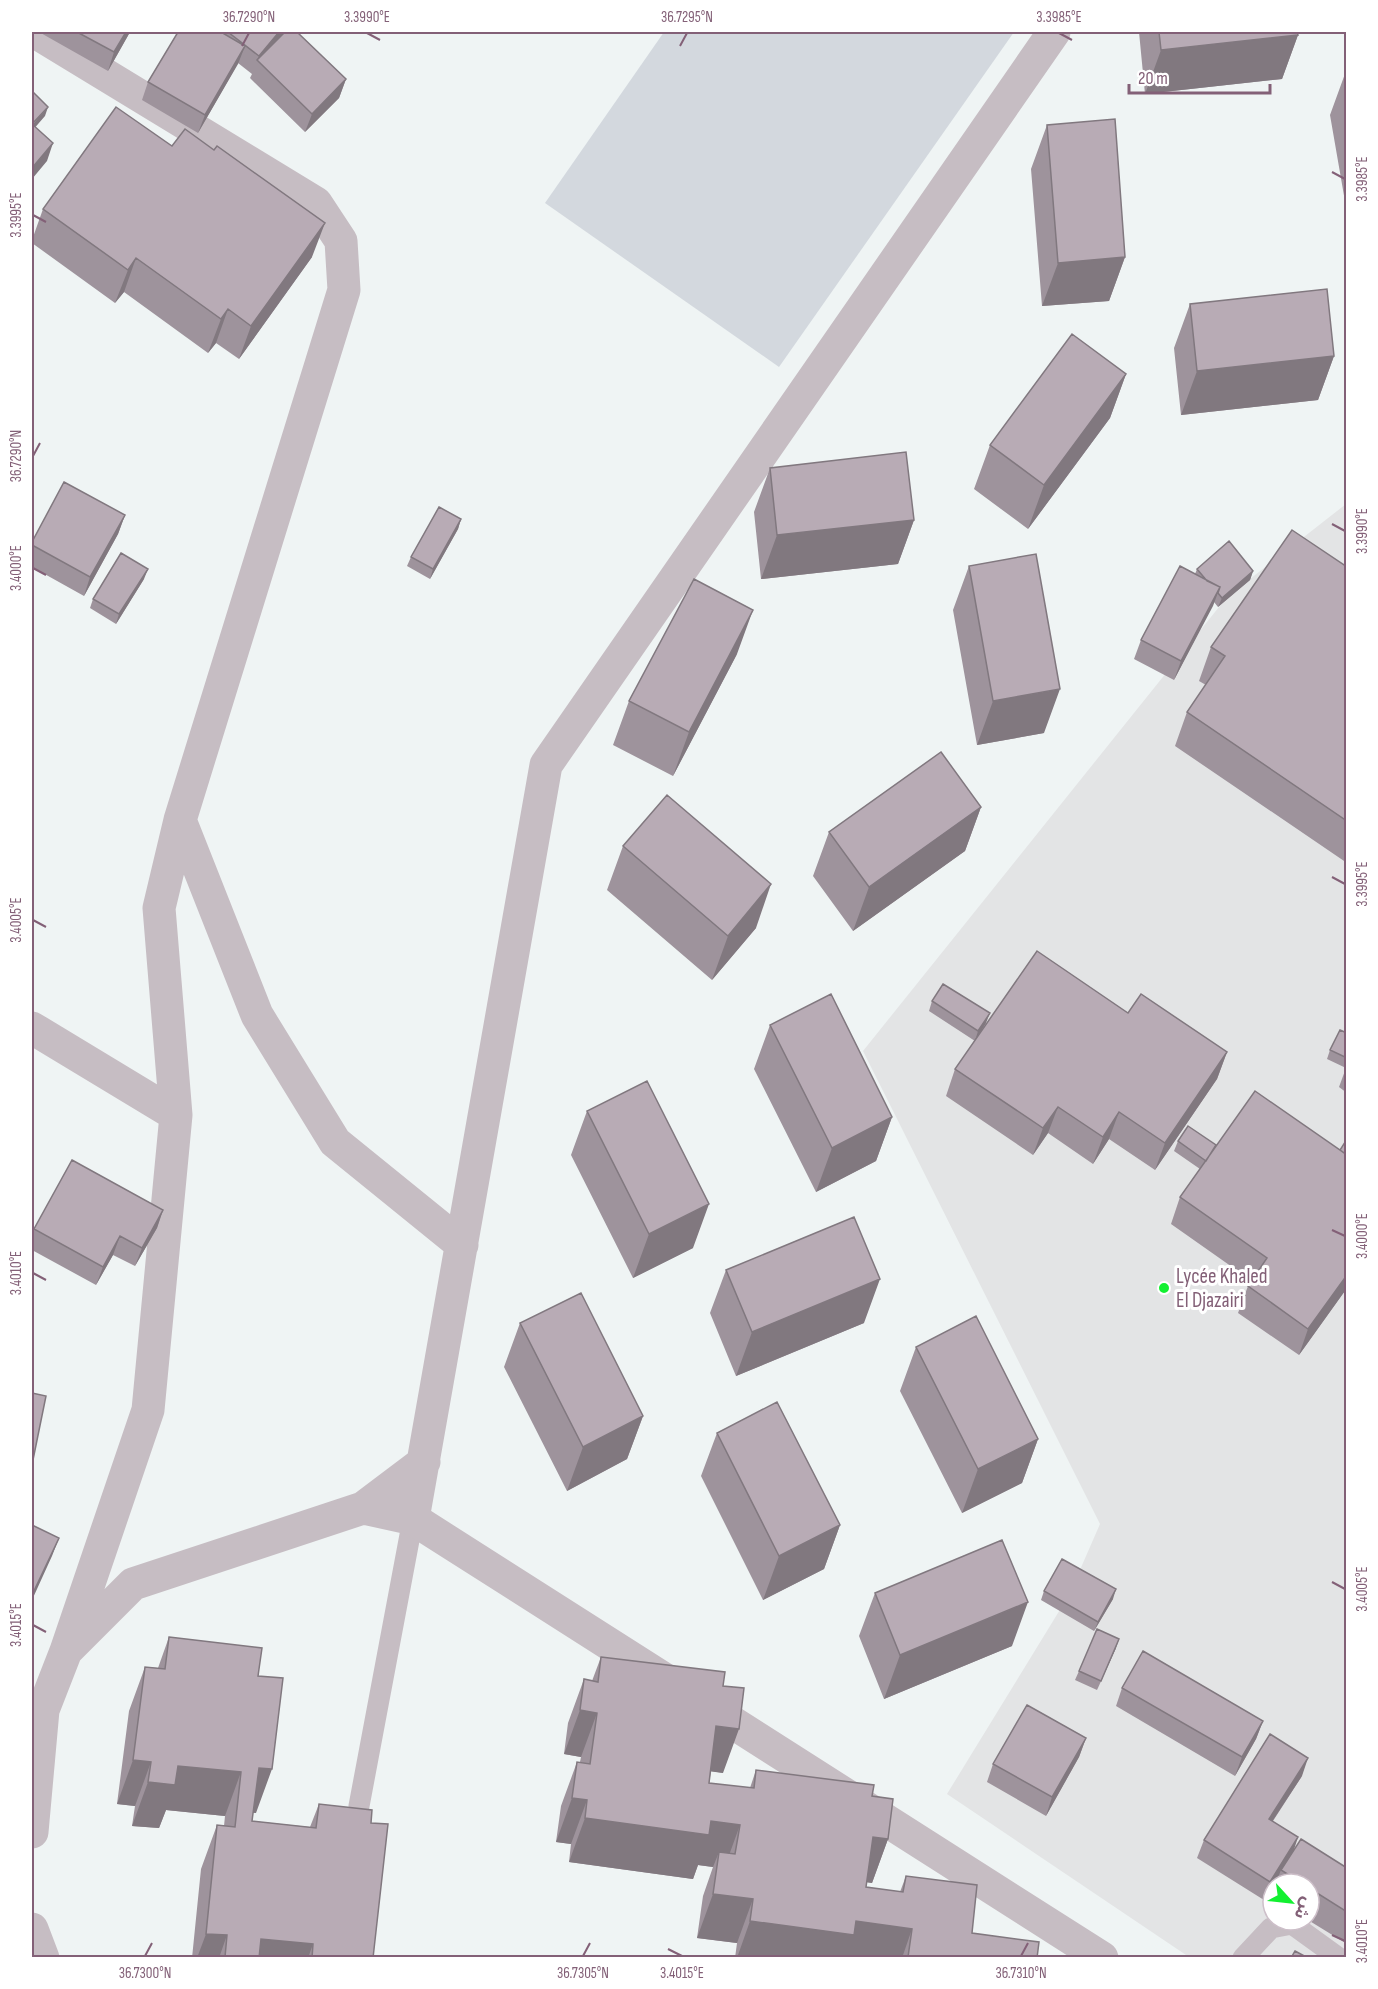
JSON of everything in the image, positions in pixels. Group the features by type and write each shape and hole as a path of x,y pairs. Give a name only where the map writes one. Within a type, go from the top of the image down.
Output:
{"street":[{"path":"32,1832 43,1710 66,1652 148,1410 176,1115 159,908 180,820 344,290 341,241 316,203 35,32"},
{"path":"413,1519 546,765 1054,32"},
{"path":"180,820 257,1016 335,1142 462,1245"},
{"path":"32,1028 176,1115"},
{"path":"66,1652 133,1584 363,1508 424,1462"},
{"path":"363,1508 413,1519 1102,1958"},
{"path":"32,1929 43,1958"}],"lane":[{"path":"359,1806 413,1519"},
{"path":"1243,1958 1270,1928 1292,1924 1339,1958"}],"shaded area":[{"path":"664,32 1014,32 779,367 545,203"},
{"name":"Lycée Khaled El Djazairi","path":"1346,504 1346,1957 1189,1957 947,1794 1069,1595 1100,1524 863,1051 1227,597"}],"building":[{"path":"77,32 126,32 114,52"},
{"path":"178,32 221,32 245,46 205,115 148,82"},
{"path":"228,32 279,32 259,56"},
{"path":"285,32 297,32 346,79 312,114 257,60"},
{"path":"1159,32 1297,32 1298,35 1161,50"},
{"path":"32,91 48,107 32,124"},
{"path":"116,107 172,146 185,129 214,150 217,146 325,223 251,326 228,309 221,319 136,258 128,270 43,209"},
{"path":"1115,119 1125,257 1058,263 1047,125"},
{"path":"32,124 53,143 32,168"},
{"path":"1327,289 1334,356 1197,371 1190,304"},
{"path":"1072,334 1126,374 1044,485 990,445"},
{"path":"906,452 914,520 777,535 770,468"},
{"path":"64,482 125,515 90,577 32,545"},
{"path":"439,507 461,519 433,569 411,557"},
{"path":"1292,530 1347,567 1347,821 1187,712 1225,656 1211,647"},
{"path":"1229,541 1253,571 1222,598 1218,593 1220,587 1207,581 1197,569"},
{"path":"121,553 148,569 119,614 93,599"},
{"path":"1036,554 1060,689 993,701 969,566"},
{"path":"1180,566 1220,587 1181,661 1141,640"},
{"path":"694,579 753,610 689,732 629,701"},
{"path":"941,752 981,807 869,887 829,832"},
{"path":"667,795 771,884 728,936 623,846"},
{"path":"1037,951 1128,1013 1141,994 1227,1052 1165,1143 1119,1112 1103,1137 1058,1107 1043,1128 955,1069"},
{"path":"943,984 990,1013 978,1031 932,1001"},
{"path":"831,994 892,1117 832,1148 770,1025"},
{"path":"1340,1030 1347,1033 1347,1058 1330,1050"},
{"path":"647,1081 709,1204 649,1234 587,1111"},
{"path":"1255,1091 1347,1155 1347,1275 1308,1329 1248,1286 1267,1258 1180,1197"},
{"path":"1188,1126 1216,1145 1206,1161 1178,1141"},
{"path":"1347,1139 1347,1155 1340,1150"},
{"path":"72,1160 163,1210 142,1248 120,1236 103,1267 34,1229"},
{"path":"854,1217 880,1279 752,1332 726,1270"},
{"path":"581,1293 643,1416 583,1447 520,1323"},
{"path":"976,1316 1038,1439 978,1469 916,1347"},
{"path":"32,1393 46,1396 33,1460 32,1460"},
{"path":"777,1402 840,1525 779,1556 717,1433"},
{"path":"32,1525 59,1538 32,1595"},
{"path":"1002,1540 1028,1602 900,1655 875,1593"},
{"path":"1062,1559 1116,1589 1098,1622 1044,1591"},
{"path":"1097,1629 1119,1639 1101,1681 1079,1671"},
{"path":"169,1637 262,1648 258,1676 283,1678 272,1769 259,1768 252,1821 316,1828 319,1804 372,1810 371,1823 388,1824 373,1958 312,1958 313,1944 261,1939 259,1958 225,1957 227,1935 206,1934 217,1825 235,1827 241,1772 178,1766 175,1785 148,1782 151,1762 133,1760 145,1667 165,1669"},
{"path":"1143,1651 1263,1721 1242,1757 1122,1688"},
{"path":"601,1657 725,1672 723,1686 744,1688 739,1729 716,1726 709,1783 754,1788 756,1770 874,1785 872,1796 893,1799 888,1839 873,1837 866,1887 903,1892 906,1876 977,1885 972,1933 1039,1942 1037,1958 908,1957 912,1929 856,1921 854,1935 750,1921 753,1899 713,1894 719,1852 735,1854 740,1825 711,1821 709,1835 585,1818 587,1800 572,1798 577,1762 590,1764 597,1713 580,1710 584,1679 598,1682"},
{"path":"1027,1705 1086,1738 1052,1797 993,1764"},
{"path":"1270,1734 1308,1758 1269,1819 1298,1837 1276,1872 1261,1872 1261,1876 1204,1840"},
{"path":"1301,1839 1347,1868 1347,1912 1321,1896 1321,1872 1284,1872 1281,1870"},
{"path":"1295,1951 1308,1958 1291,1958"}],"place":[{"name":"Lycée Khaled El Djazairi","path":"1164,1288"}]}
